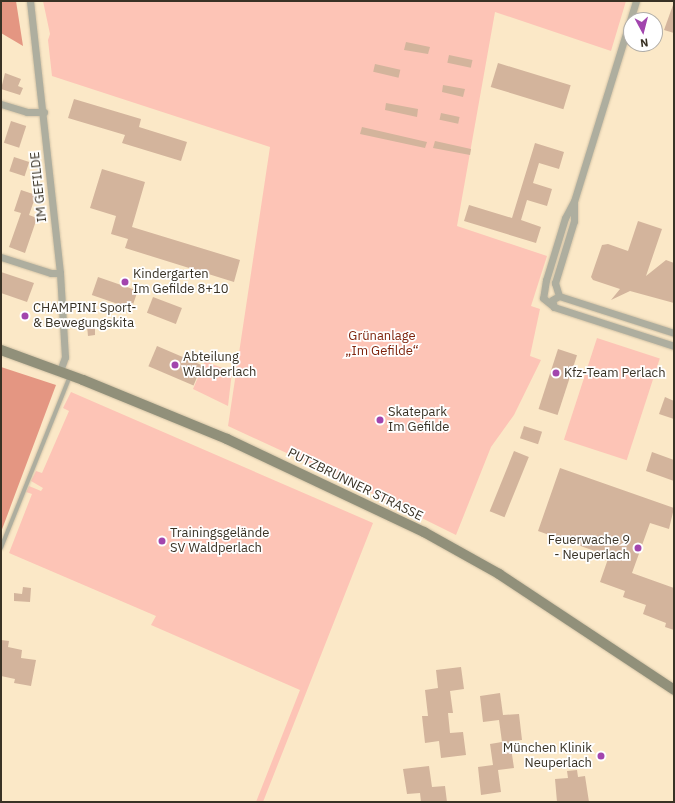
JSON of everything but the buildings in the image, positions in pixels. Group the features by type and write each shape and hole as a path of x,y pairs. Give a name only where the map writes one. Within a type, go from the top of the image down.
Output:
{"main road":[{"name":"PUTZBRUNNER STRASSE","path":"1,350 65,373 234,442 424,532 499,574 674,690"}],"street":[{"name":"IM GEFILDE","path":"30,1 44,112 60,273 65,373"},
{"path":"636,1 574,201 565,218 543,291 543,298 554,307 674,346"},
{"path":"1,104 27,112 44,112"},
{"path":"559,296 555,283 574,221 574,201"},
{"path":"1,257 51,274 60,273"},
{"path":"554,307 552,300 559,296 674,333"}],"lane":[{"path":"1,548 65,373"}],"green space":[{"name":"Grünanlage „Im Gefilde“","path":"43,1 626,1 611,51 495,12 457,226 547,256 531,306 540,309 530,356 541,360 514,415 491,447 456,535 343,479 228,426 270,147 52,76 48,40 50,34"},
{"path":"597,338 660,358 627,460 564,440"},
{"path":"205,361 232,372 228,406 193,389"},
{"name":"Trainingsgelände SV Waldperlach","path":"71,392 373,523 263,802 256,802 300,690 151,625 156,616 9,553 32,494 26,492 29,486 41,491 43,488 31,481 36,471 42,473 69,411 63,408"}],"shaded area":[{"path":"1,1 16,1 23,46 1,33"},
{"path":"1,367 56,385 1,532"}],"place":[{"name":"Kindergarten Im Gefilde 8+10","path":"125,282"},
{"name":"CHAMPINI Sport- & Bewegungskita","path":"25,316"},
{"name":"Abteilung Waldperlach","path":"175,365"},
{"name":"Kfz-Team Perlach","path":"556,373"},
{"name":"Skatepark Im Gefilde","path":"380,420"},
{"name":"Trainingsgelände SV Waldperlach","path":"162,541"},
{"name":"Feuerwache 9 - Neuperlach","path":"638,548"},
{"name":"München Klinik Neuperlach","path":"601,756"}]}
